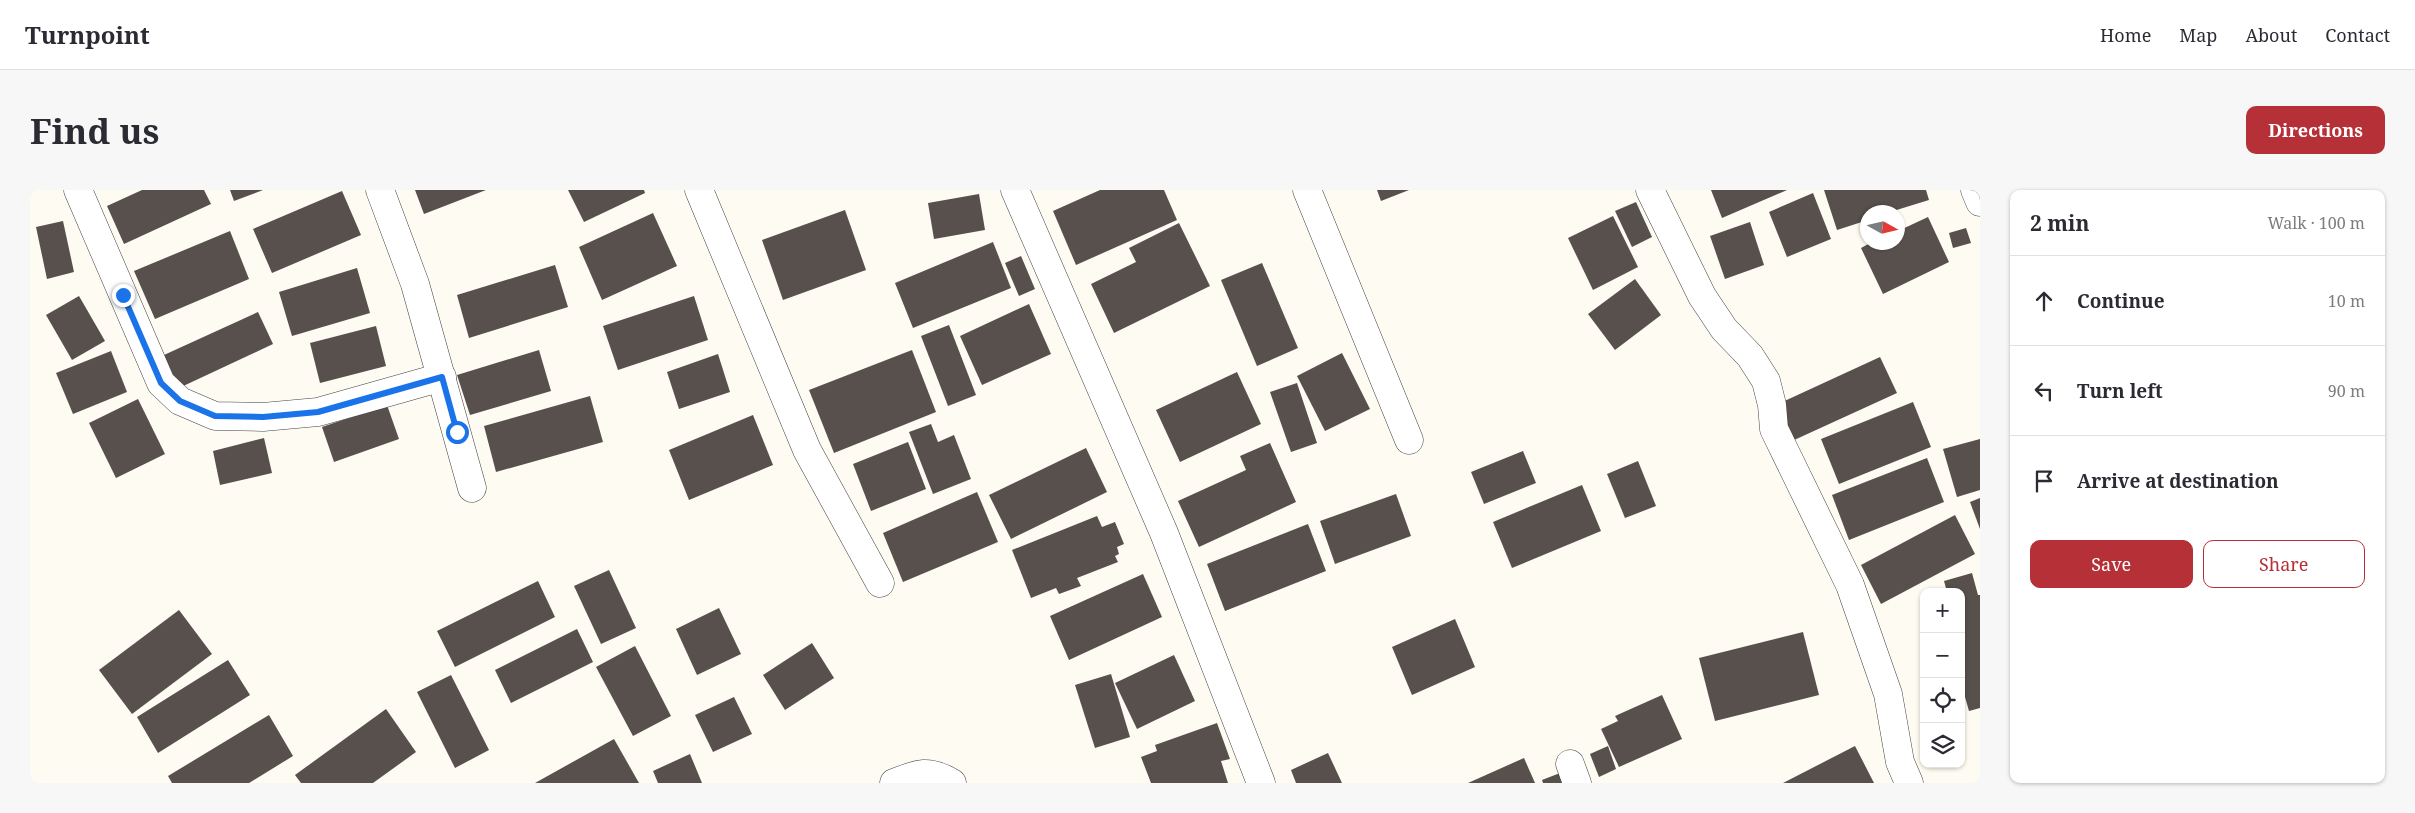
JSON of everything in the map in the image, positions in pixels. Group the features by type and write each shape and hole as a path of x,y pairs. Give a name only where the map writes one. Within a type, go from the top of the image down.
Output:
{"street":[{"path":"78,190 161,383 180,401 215,416 263,417 318,412 442,377"},
{"path":"380,190 415,284 472,488"},
{"path":"699,190 807,450 880,583"},
{"path":"1015,190 1164,533 1262,783"},
{"path":"1307,190 1409,440"},
{"path":"1650,190 1702,296 1724,330 1750,356 1766,381 1772,405 1774,429 1850,585 1859,608 1888,694 1900,762 1908,783"},
{"path":"1975,190 1980,202"},
{"path":"894,783 915,774 938,774 952,783"}],"building":[{"path":"142,190 204,190 211,204 124,244 107,206"},
{"path":"230,190 263,190 234,201"},
{"path":"415,190 486,190 424,214"},
{"path":"568,190 644,190 645,193 584,222"},
{"path":"1100,190 1164,190 1177,220 1076,265 1053,211"},
{"path":"1377,190 1409,190 1381,201"},
{"path":"1711,190 1787,190 1722,218"},
{"path":"1824,190 1926,190 1929,200 1905,207 1905,205 1860,205 1860,223 1837,230"},
{"path":"342,191 361,235 272,273 253,229"},
{"path":"1813,193 1831,239 1787,257 1769,212"},
{"path":"979,194 985,230 934,239 928,203"},
{"path":"1636,202 1652,237 1632,247 1615,211"},
{"path":"845,210 866,270 783,300 762,240"},
{"path":"653,213 677,266 602,300 579,247"},
{"path":"1613,216 1638,267 1593,290 1568,238"},
{"path":"1928,217 1949,262 1883,294 1862,250 1905,250 1905,228"},
{"path":"63,221 74,272 47,279 36,227"},
{"path":"1750,222 1764,265 1725,279 1710,236"},
{"path":"1179,223 1210,286 1114,333 1091,284 1136,262 1129,248"},
{"path":"1966,228 1971,243 1953,248 1949,233"},
{"path":"230,231 249,279 155,319 134,271"},
{"path":"993,242 1011,288 913,328 895,283"},
{"path":"1021,256 1035,289 1019,296 1005,263"},
{"path":"1262,263 1298,348 1257,366 1221,280"},
{"path":"555,265 568,307 469,338 457,295"},
{"path":"357,268 370,313 292,336 279,292"},
{"path":"1635,279 1661,315 1615,350 1588,314"},
{"path":"79,296 105,341 72,360 46,315"},
{"path":"694,296 708,340 618,370 603,326"},
{"path":"1029,304 1051,354 982,385 960,336"},
{"path":"258,312 273,344 179,388 164,355"},
{"path":"949,325 976,395 948,406 921,336"},
{"path":"376,326 386,366 320,383 310,343"},
{"path":"539,350 551,391 470,415 457,375"},
{"path":"912,350 936,412 834,453 809,390"},
{"path":"111,351 127,392 73,414 56,373"},
{"path":"1342,353 1370,409 1325,431 1297,376"},
{"path":"718,354 730,392 679,409 667,372"},
{"path":"1880,357 1897,393 1792,441 1776,405"},
{"path":"1237,372 1261,424 1180,462 1156,410"},
{"path":"1297,383 1317,443 1291,452 1270,392"},
{"path":"590,396 603,442 496,472 484,426"},
{"path":"138,399 165,454 116,478 89,423"},
{"path":"1913,402 1931,447 1839,484 1821,439"},
{"path":"387,405 399,439 334,462 322,427"},
{"path":"753,415 773,465 689,500 669,450"},
{"path":"931,424 938,442 954,435 971,479 933,494 909,432"},
{"path":"264,438 272,473 220,485 213,451"},
{"path":"1980,439 1980,490 1957,497 1943,449"},
{"path":"908,442 926,489 871,511 853,464"},
{"path":"1270,443 1296,502 1199,547 1178,501 1246,470 1240,456"},
{"path":"1086,448 1107,492 1011,539 989,495"},
{"path":"1523,451 1536,483 1484,504 1471,472"},
{"path":"1927,458 1944,502 1849,540 1832,495"},
{"path":"1638,461 1656,506 1625,518 1607,474"},
{"path":"1582,485 1601,531 1512,568 1493,522"},
{"path":"977,492 998,542 903,582 883,533"},
{"path":"1396,494 1411,536 1335,564 1320,521"},
{"path":"1980,498 1980,529 1970,502"},
{"path":"1955,515 1975,554 1881,604 1861,565"},
{"path":"1097,516 1102,527 1115,522 1124,544 1117,547 1119,554 1115,556 1118,562 1077,578 1081,586 1059,594 1056,588 1031,598 1012,550"},
{"path":"1308,524 1326,571 1225,611 1207,564"},
{"path":"609,570 636,628 601,644 574,586"},
{"path":"1972,573 1978,595 1980,595 1980,708 1969,711 1965,697 1965,588 1946,588 1944,581"},
{"path":"1143,574 1162,617 1069,660 1050,616"},
{"path":"538,581 555,617 455,667 437,631"},
{"path":"719,608 741,654 697,675 676,629"},
{"path":"179,610 212,654 132,714 99,670"},
{"path":"1455,619 1475,667 1412,695 1392,647"},
{"path":"577,629 593,662 511,703 495,670"},
{"path":"1803,632 1819,695 1715,721 1699,658"},
{"path":"812,643 834,678 785,710 763,675"},
{"path":"635,646 671,716 633,736 596,667"},
{"path":"1174,655 1195,701 1137,729 1115,683"},
{"path":"228,660 250,695 158,753 137,717"},
{"path":"1111,674 1130,737 1095,748 1075,685"},
{"path":"451,675 489,750 455,768 417,692"},
{"path":"1662,695 1682,739 1619,767 1601,729 1618,721 1615,716"},
{"path":"734,697 752,734 713,752 695,715"},
{"path":"386,709 416,752 373,783 301,783 295,775"},
{"path":"269,715 293,756 249,783 172,783 168,776"},
{"path":"1217,723 1230,759 1221,761 1228,783 1151,783 1141,757 1157,751 1155,745"},
{"path":"614,739 639,783 535,783"},
{"path":"1608,746 1616,769 1599,777 1590,754"},
{"path":"1855,746 1874,783 1783,783"},
{"path":"1328,753 1342,783 1296,783 1291,770"},
{"path":"690,754 702,783 658,783 653,771"},
{"path":"1524,758 1535,783 1468,783"},
{"path":"1560,773 1564,783 1543,783 1542,780"}],"route":[{"path":"123,295 161,383 180,401 215,416 263,417 318,412 442,377 457,432"}]}
